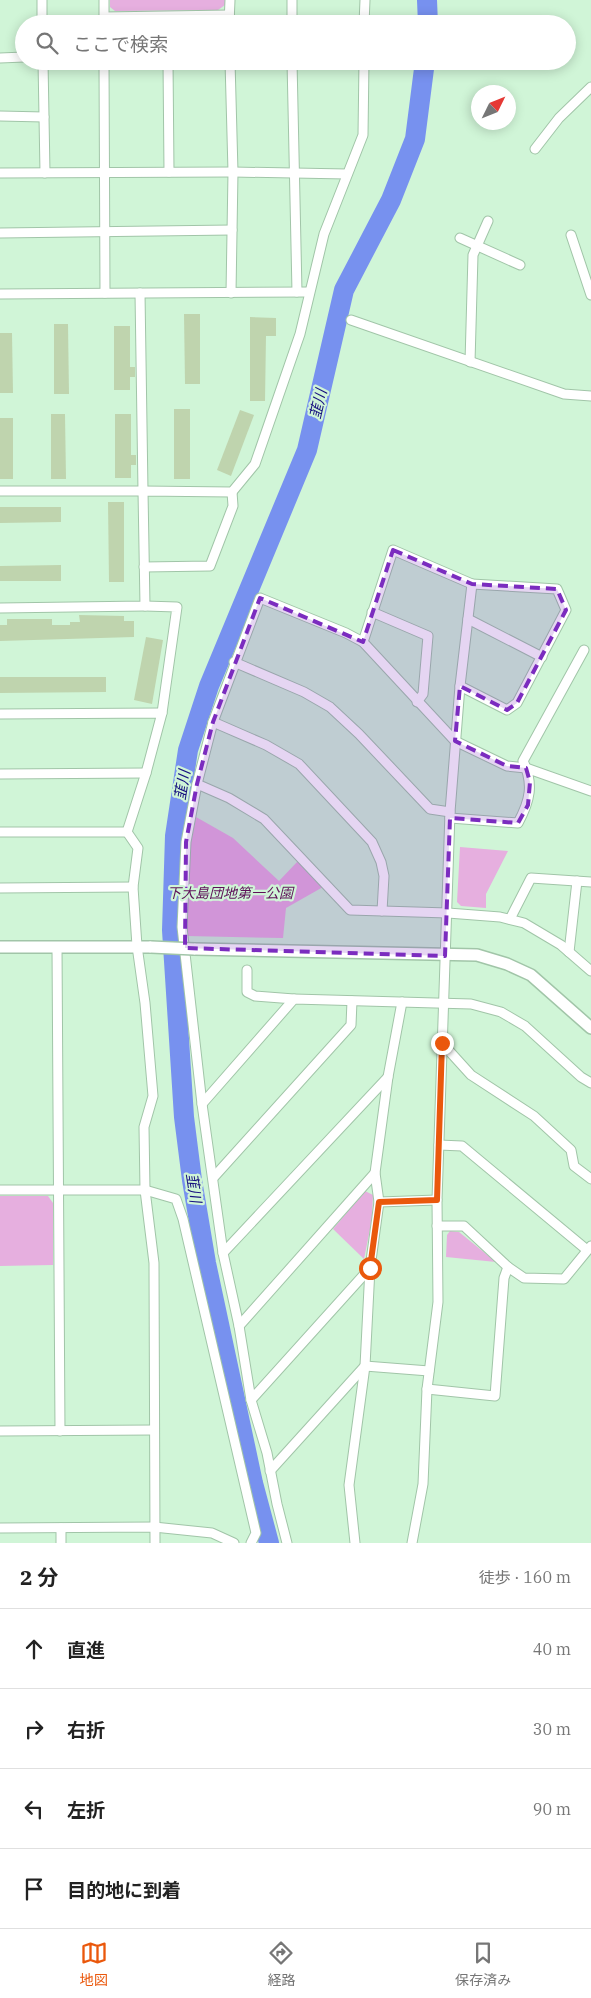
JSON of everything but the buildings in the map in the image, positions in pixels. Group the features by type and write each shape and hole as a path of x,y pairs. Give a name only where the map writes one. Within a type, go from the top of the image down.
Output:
{"street":[{"path":"42,0 42,15"},
{"path":"104,0 104,15"},
{"path":"229,15 230,0"},
{"path":"292,0 292,15"},
{"path":"364,0 364,15"},
{"path":"0,58 15,57"},
{"path":"43,70 45,173"},
{"path":"104,70 105,293"},
{"path":"168,70 169,172"},
{"path":"230,70 231,292"},
{"path":"292,70 297,292"},
{"path":"144,567 210,566 234,506 232,492 255,464 300,334 324,234 363,135 364,70"},
{"path":"535,149 559,118 591,87"},
{"path":"0,116 44,117"},
{"path":"0,173 232,172 347,174"},
{"path":"470,362 473,255 488,221"},
{"path":"0,233 232,230"},
{"path":"571,235 591,295"},
{"path":"460,238 520,265"},
{"path":"0,294 309,292"},
{"path":"140,293 145,606"},
{"path":"351,320 564,394 591,396"},
{"path":"0,491 232,492"},
{"path":"362,642 393,550 472,584 557,589 566,610 517,703 506,710 460,686"},
{"path":"412,1543 423,1484 427,1389 438,1302 437,1200 450,815 460,686 472,584"},
{"path":"287,1543 252,1400 224,1253 202,1104 182,927 186,842 197,784 213,722 234,662 260,598 346,633 362,642 455,741 507,766 526,768 591,791"},
{"path":"0,608 177,607 162,713 146,773 127,832"},
{"path":"372,612 428,636 423,694 417,702"},
{"path":"468,618 542,657"},
{"path":"234,662 304,692 330,707 359,734 430,809 450,815 518,823 528,805 530,782 523,760 584,650"},
{"path":"0,714 162,713"},
{"path":"213,722 266,745 299,764 372,842 381,862 384,876 382,911"},
{"path":"0,774 146,773"},
{"path":"197,784 229,798 264,819 350,910 448,912 524,923 569,952 591,971"},
{"path":"0,832 127,832"},
{"path":"127,832 138,848 133,887 137,946 145,1003 153,1096 144,1127 144,1190 154,1263 155,1543"},
{"path":"510,920 531,878 591,882"},
{"path":"569,952 577,881"},
{"path":"0,888 133,887"},
{"path":"0,947 151,946 194,949 445,956 476,955 507,964 531,975 591,1028"},
{"path":"57,947 60,1431"},
{"path":"246,970 247,992 255,996 294,1000 443,1002 471,1004 501,1012 525,1026 581,1077 591,1083"},
{"path":"202,1104 294,1000"},
{"path":"212,1178 351,1025 352,1001"},
{"path":"355,1543 349,1485 365,1366 370,1268 379,1202 375,1173 388,1077 402,1002"},
{"path":"442,1043 471,1074 534,1116 571,1150 574,1166 591,1179"},
{"path":"224,1253 388,1077"},
{"path":"437,1226 464,1226 508,1267 524,1278 564,1279 589,1248 462,1146 439,1145"},
{"path":"239,1326 375,1173"},
{"path":"0,1190 144,1190 176,1199 183,1219 256,1532 250,1543"},
{"path":"379,1202 437,1200"},
{"path":"427,1389 495,1396 504,1278 508,1267"},
{"path":"252,1400 370,1268"},
{"path":"365,1366 429,1371"},
{"path":"270,1471 365,1366"},
{"path":"0,1431 154,1430"},
{"path":"0,1528 154,1527 212,1533 234,1543"},
{"path":"61,1543 62,1528"}],"highlighted area":[{"path":"393,550 472,584 557,589 566,610 517,703 507,710 460,686 455,741 507,766 526,768 530,782 528,805 518,823 450,818 445,956 185,948 186,842 197,784 213,722 260,598 363,642"}],"green space":[{"path":"110,0 225,0 225,5 218,10 115,11 110,7"},
{"name":"下大島団地第一公園","path":"196,817 233,838 279,881 298,861 323,887 286,908 283,938 187,936 185,892 188,861"},
{"path":"460,847 508,851 486,894 486,908 461,906 457,902"},
{"path":"365,1191 373,1195 372,1219 364,1259 333,1229"},
{"path":"0,1196 48,1196 53,1203 53,1265 0,1266"},
{"path":"450,1231 459,1232 496,1262 446,1257 447,1235"}],"waterway":[{"name":"韮川","path":"427,0 428,15"},
{"name":"韮川","path":"269,1543 253,1483 206,1263 192,1180 184,1117 172,930 175,836 188,750 209,686 307,450 344,290 391,200 415,139 424,70"}],"route":[{"path":"370,1268 379,1202 437,1200 442,1043"}]}
